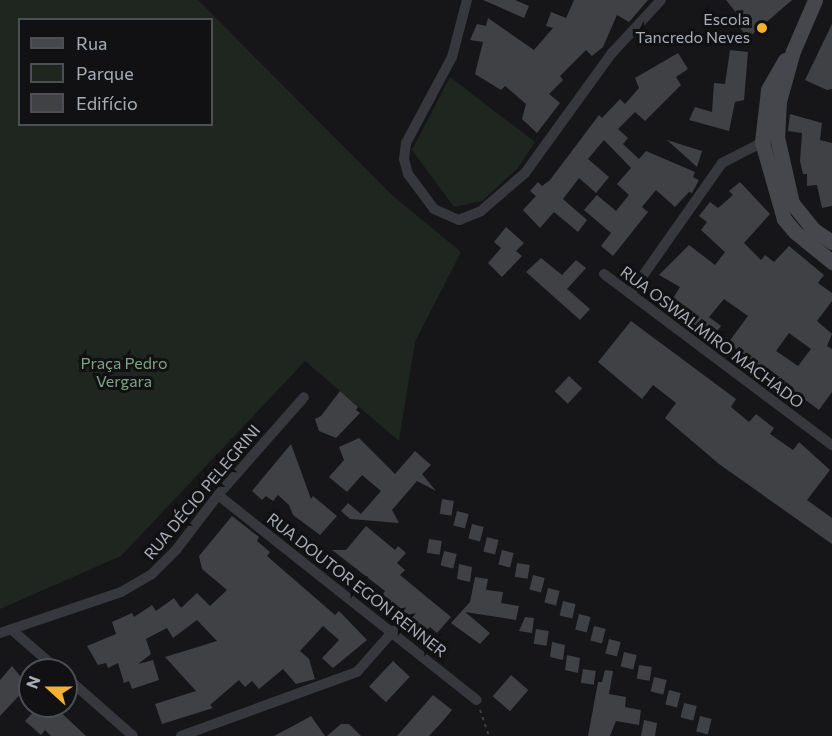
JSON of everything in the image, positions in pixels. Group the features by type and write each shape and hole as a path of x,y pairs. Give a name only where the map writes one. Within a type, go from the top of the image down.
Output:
{"street":[{"path":"467,0 452,57 406,143 404,159 408,174 434,208 459,220 481,211 525,172 612,53 661,0"},
{"path":"815,0 793,51 779,101 777,137 792,203 814,230 832,242"},
{"path":"793,51 768,90 762,142 784,219 832,262"},
{"path":"630,294 722,163 762,142 777,137"},
{"name":"RUA OSWALMIRO MACHADO","path":"604,274 832,445"},
{"name":"RUA DÉCIO PELEGRINI","path":"0,633 121,592 151,575 176,550 218,495 304,396"},
{"name":"RUA DOUTOR EGON RENNER","path":"218,495 393,631 477,700"},
{"path":"12,630 44,658"},
{"path":"181,736 356,673 393,631"},
{"path":"78,688 133,736"}],"path":[{"path":"477,700 489,736"}],"green space":[{"name":"Praça Pedro Vergara","path":"0,0 198,0 392,195 461,252 415,342 399,441 305,361 121,556 0,609"},
{"path":"450,77 535,142 518,168 482,201 454,207 412,150"}],"building":[{"path":"483,0 515,0 529,6 524,18"},
{"path":"574,0 648,0 629,22 617,15 603,47 592,56 586,50 560,76 563,80 549,94 560,103 537,133 522,119 526,104 505,86 501,90 475,74 483,42 470,40 477,24 486,26 488,18 534,50 553,28 546,26 551,12 566,18"},
{"path":"726,0 792,0 748,38 737,24 742,20"},
{"path":"832,24 832,89 827,90 805,80"},
{"path":"730,50 748,52 744,100 735,102 729,131 689,120 695,107 712,112 714,83 725,84"},
{"path":"678,53 688,69 676,77 681,85 645,121 635,112 618,129 628,138 623,144 639,159 646,151 695,172 693,177 699,180 692,193 689,192 675,207 656,190 642,207 648,212 613,256 601,246 611,233 584,210 597,195 616,211 629,195 617,184 631,168 604,140 588,159 609,177 596,193 579,178 563,199 587,220 578,232 554,212 540,228 523,210 536,196 530,191 538,182 542,186 550,180 599,115 602,118 620,99 625,104 639,88 635,78"},
{"path":"790,114 822,123 820,140 832,143 832,206 822,208 817,185 807,186 807,174 803,174 800,161 802,133 788,131"},
{"path":"667,140 702,151 697,167"},
{"path":"740,182 770,214 744,243 761,260 765,255 774,262 789,246 824,275 818,283 832,293 832,301 817,321 832,334 827,346 832,349 832,392 819,410 728,343 748,316 724,299 709,317 721,326 712,338 669,305 680,287 659,275 689,245 715,265 725,252 701,230 707,222 699,216 710,202 718,208 733,195 729,191","holes":["789,333 811,349 798,366 776,351"]},
{"path":"506,227 524,243 516,251 522,256 502,277 488,263 501,248 494,242"},
{"path":"541,258 562,275 576,260 586,268 567,289 590,309 580,320 526,272"},
{"path":"631,321 736,399 731,407 749,422 756,414 774,428 770,434 793,450 799,442 830,470 807,500 832,518 832,544 719,464 665,418 676,403 653,385 642,399 598,362"},
{"path":"569,376 582,388 568,404 555,391"},
{"path":"340,391 358,407 356,410 360,413 336,438 319,431 315,419 321,416"},
{"path":"359,438 395,474 415,451 431,465 422,474 436,491 417,481 392,510 399,523 350,519 341,511 348,503 361,514 381,491 362,475 347,492 329,477 344,460 339,447"},
{"path":"291,444 311,499 313,496 337,516 320,535 293,515 289,505 278,495 273,501 266,496 262,500 252,491"},
{"path":"442,499 454,501 452,516 440,514"},
{"path":"457,511 469,514 465,528 453,526"},
{"path":"232,516 259,537 257,541 270,552 267,556 335,615 339,611 367,640 333,668 322,658 339,640 323,626 300,651 309,659 315,679 296,684 283,669 259,689 252,681 245,687 239,680 210,705 213,708 162,724 155,704 196,691 165,657 217,641 197,620 173,638 167,628 146,639 151,654 138,664 153,660 159,680 132,689 129,681 124,683 118,663 108,668 106,663 98,665 87,646 116,634 112,622 132,613 134,617 152,605 156,611 174,598 181,608 197,593 210,606 227,590 202,569 199,556"},
{"path":"472,524 484,527 480,541 468,539"},
{"path":"366,526 395,550 398,546 406,553 397,563 405,570 400,575 451,617 437,633 430,627 426,631 413,622 383,594 385,591 332,550 346,550"},
{"path":"487,537 499,540 495,554 483,552"},
{"path":"429,539 442,541 440,555 427,553"},
{"path":"502,550 514,553 510,567 498,565"},
{"path":"444,551 457,554 453,569 441,566"},
{"path":"517,563 530,565 528,579 515,577"},
{"path":"459,564 472,567 470,582 457,579"},
{"path":"533,575 545,578 541,592 529,590"},
{"path":"475,577 488,579 486,590 503,592 501,603 519,606 516,620 465,612 490,633 480,644 451,623 470,602"},
{"path":"548,588 560,591 556,605 544,603"},
{"path":"563,601 576,604 572,619 560,616"},
{"path":"579,614 591,617 587,632 575,630"},
{"path":"525,617 534,618 532,633 519,631"},
{"path":"594,626 606,629 602,643 590,641"},
{"path":"536,629 549,631 546,646 534,644"},
{"path":"609,639 621,642 617,656 605,654"},
{"path":"552,642 565,645 563,660 550,657"},
{"path":"624,652 637,655 633,670 621,667"},
{"path":"567,655 580,658 578,673 565,670"},
{"path":"393,661 410,677 386,702 369,687"},
{"path":"639,665 652,667 650,681 637,679"},
{"path":"12,666 18,674 18,697 0,716 0,680"},
{"path":"583,669 596,671 594,685 581,683"},
{"path":"605,670 613,671 609,694 626,697 625,707 641,710 639,725 616,721 610,736 588,736 598,682 602,682"},
{"path":"511,675 528,690 510,711 493,696"},
{"path":"654,677 667,680 663,695 651,692"},
{"path":"669,690 681,693 677,707 665,705"},
{"path":"433,695 452,710 442,722 429,736 397,736"},
{"path":"684,703 697,706 693,721 681,718"},
{"path":"311,716 325,736 274,736 304,720"},
{"path":"700,716 712,719 708,734 696,732"},
{"path":"28,718 67,718 86,736 51,736 45,730 41,735 25,721"},
{"path":"644,720 657,723 655,736 641,736"},
{"path":"341,724 349,724 361,736 327,736"}],"place":[{"name":"Escola Tancredo Neves","path":"762,28"}]}
